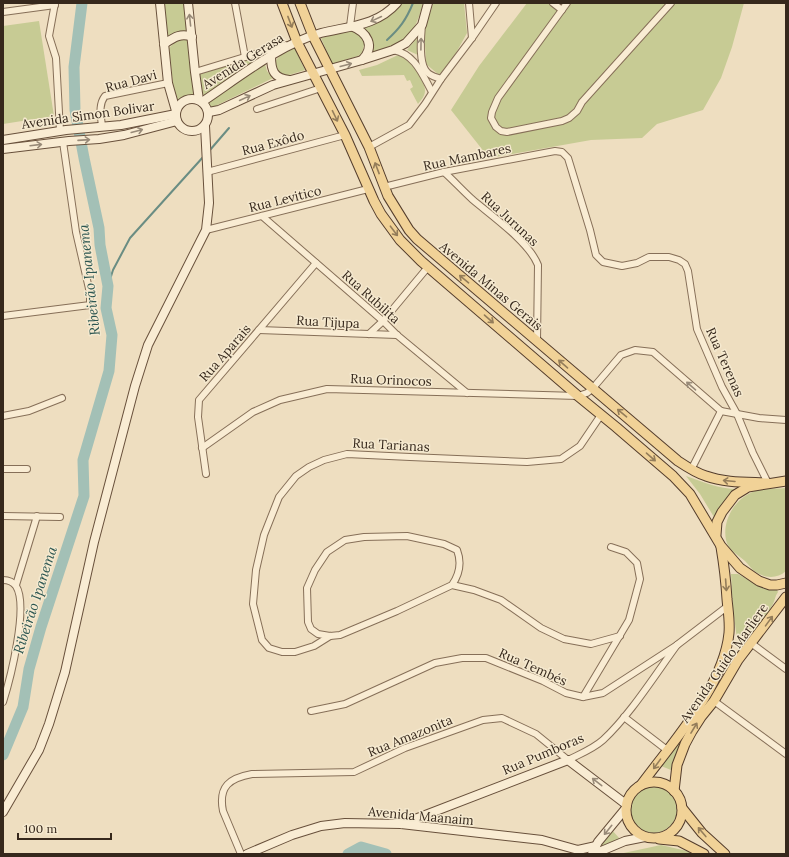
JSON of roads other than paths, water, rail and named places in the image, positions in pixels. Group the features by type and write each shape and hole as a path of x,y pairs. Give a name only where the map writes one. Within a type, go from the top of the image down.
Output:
{"main road":[{"path":"160,3 168,83 176,115 181,128 189,132 198,131 205,126"},
{"path":"188,3 195,72 200,101"},
{"name":"Avenida Minas Gerais","path":"282,3 297,42 345,135 368,189 381,214 400,240 428,267 683,485 697,504 721,546"},
{"name":"Avenida Minas Gerais","path":"300,3 313,36 369,147 384,188 409,230 417,239 678,461 691,470 706,477 725,481 768,483"},
{"path":"313,36 370,22 383,16 397,3"},
{"path":"209,112 219,110 273,85 393,50 406,43 422,25 428,3"},
{"path":"350,26 364,33 368,39 368,50 366,57 362,60"},
{"path":"164,44 172,38 182,35 192,37"},
{"name":"Avenida Gerasa","path":"200,101 270,56 297,42 313,36"},
{"path":"270,56 270,64 277,76 281,79 292,80"},
{"path":"3,812 39,750 49,724 65,672 96,534 135,386 148,345 206,230 209,203 205,126 209,117 209,112 205,104 191,99 181,103 176,115"},
{"name":"Avenida Simon Bolivar","path":"3,140 63,131 121,125 176,115"},
{"name":"Avenida Simon Bolivar","path":"3,150 124,135 176,115"},
{"path":"716,535 717,522 722,512 731,499 741,490 768,483 786,481"},
{"path":"721,546 740,568 759,581 770,585 786,582"},
{"name":"Avenida Guido Marliere","path":"641,785 686,726 709,689 724,657 729,632 725,569 721,546"},
{"name":"Avenida Guido Marliere","path":"674,791 678,765 684,744 701,717 714,701 738,660 786,597"},
{"name":"Rua Amazonita","path":"568,760 626,806"},
{"name":"Rua Pumboras","path":"402,824 568,760"},
{"path":"650,782 659,782 667,785 680,798 682,808 681,819 675,829 665,836 625,841 594,851 626,806 632,793 641,785 650,782"},
{"path":"626,806 626,815 633,828 649,837 679,841 704,854"},
{"path":"682,808 702,833 725,854"},
{"name":"Avenida Maanaim","path":"247,854 292,835 321,826 345,823 402,824 542,840 574,852 583,850 594,851"}],"street":[{"path":"235,3 245,57"},
{"path":"350,26 353,3"},
{"path":"469,3 472,38"},
{"path":"369,147 409,125 496,3"},
{"path":"553,3 562,10"},
{"path":"567,3 498,98 491,118 496,128 501,131 512,132 562,121 569,118 577,111 582,102 671,3"},
{"path":"3,12 55,4 48,36 56,58 63,131"},
{"path":"422,25 421,57 424,69 431,75 441,79"},
{"path":"195,72 297,42"},
{"path":"393,50 409,56 424,76 432,92"},
{"name":"Rua Davi","path":"100,127 100,106 101,100 105,96 168,83"},
{"path":"257,109 321,88"},
{"name":"Rua Exôdo","path":"207,172 345,135"},
{"path":"3,316 90,305 90,293 76,232 66,141"},
{"name":"Rua Mambares","path":"384,188 444,172 555,151"},
{"name":"Rua Terenas","path":"555,151 562,152 568,158 596,255 603,262 622,266 637,263 649,257 669,257 679,260 685,264 688,271 697,329 722,387 737,414 752,453 768,483"},
{"name":"Rua Jurunas","path":"444,172 520,241 535,257 538,265 537,341"},
{"name":"Rua Levitico","path":"206,230 368,189"},
{"name":"Rua Rubilita","path":"262,216 383,321 397,335 467,393"},
{"name":"Rua Aparais","path":"206,474 198,417 199,400 316,263"},
{"path":"369,334 383,321 428,267"},
{"name":"Rua Tijupa","path":"259,330 397,335"},
{"path":"593,388 621,355 635,350 653,352 721,411 759,418 786,420"},
{"name":"Rua Orinocos","path":"202,448 253,412 280,400 327,389 578,396 587,393 593,388"},
{"path":"3,416 29,411 62,398"},
{"path":"691,470 721,411"},
{"name":"Rua Tarianas","path":"452,585 379,619 340,635 330,636 314,646 295,652 282,652 269,648 262,640 253,604 256,570 264,535 279,497 296,476 308,467 324,460 347,454 527,462 561,459 580,446 601,415"},
{"path":"3,469 27,470"},
{"path":"3,516 60,517"},
{"path":"3,702 10,680 20,613 20,601 16,585 37,516"},
{"path":"330,636 318,634 311,629 308,622 307,588 327,552 345,540 364,537 407,536 444,544 457,550 459,556 458,571 452,585 474,590 501,600 541,628 564,639 591,644 620,636"},
{"path":"583,697 629,620 640,578 637,563 626,552 611,547"},
{"path":"3,580 11,581 16,585"},
{"name":"Rua Tembés","path":"311,710 345,704 435,663 462,658 486,658 543,681 566,694 583,697 603,694 677,644 728,606"},
{"name":"Rua Pumboras","path":"568,760 583,753 602,741 624,717 677,644"},
{"path":"751,644 786,670"},
{"path":"714,701 786,754"},
{"path":"624,717 668,750"},
{"name":"Rua Amazonita","path":"241,854 221,803 224,789 229,782 238,777 252,774 354,772 405,748 483,720 502,718 536,734 568,760"}],"waterway":[{"name":"Ribeirão Ipanema","path":"3,755 23,707 29,669 41,627 84,496 83,460 109,371 112,335 106,308 108,286 100,245 99,228 75,110 74,67 82,3"},
{"path":"387,40 396,32 408,14 413,3"},
{"path":"210,150 229,128"},
{"path":"108,286 113,270 130,238 204,156"},
{"name":"Ribeirão Ipanema","path":"348,854 361,847 386,854"}]}
